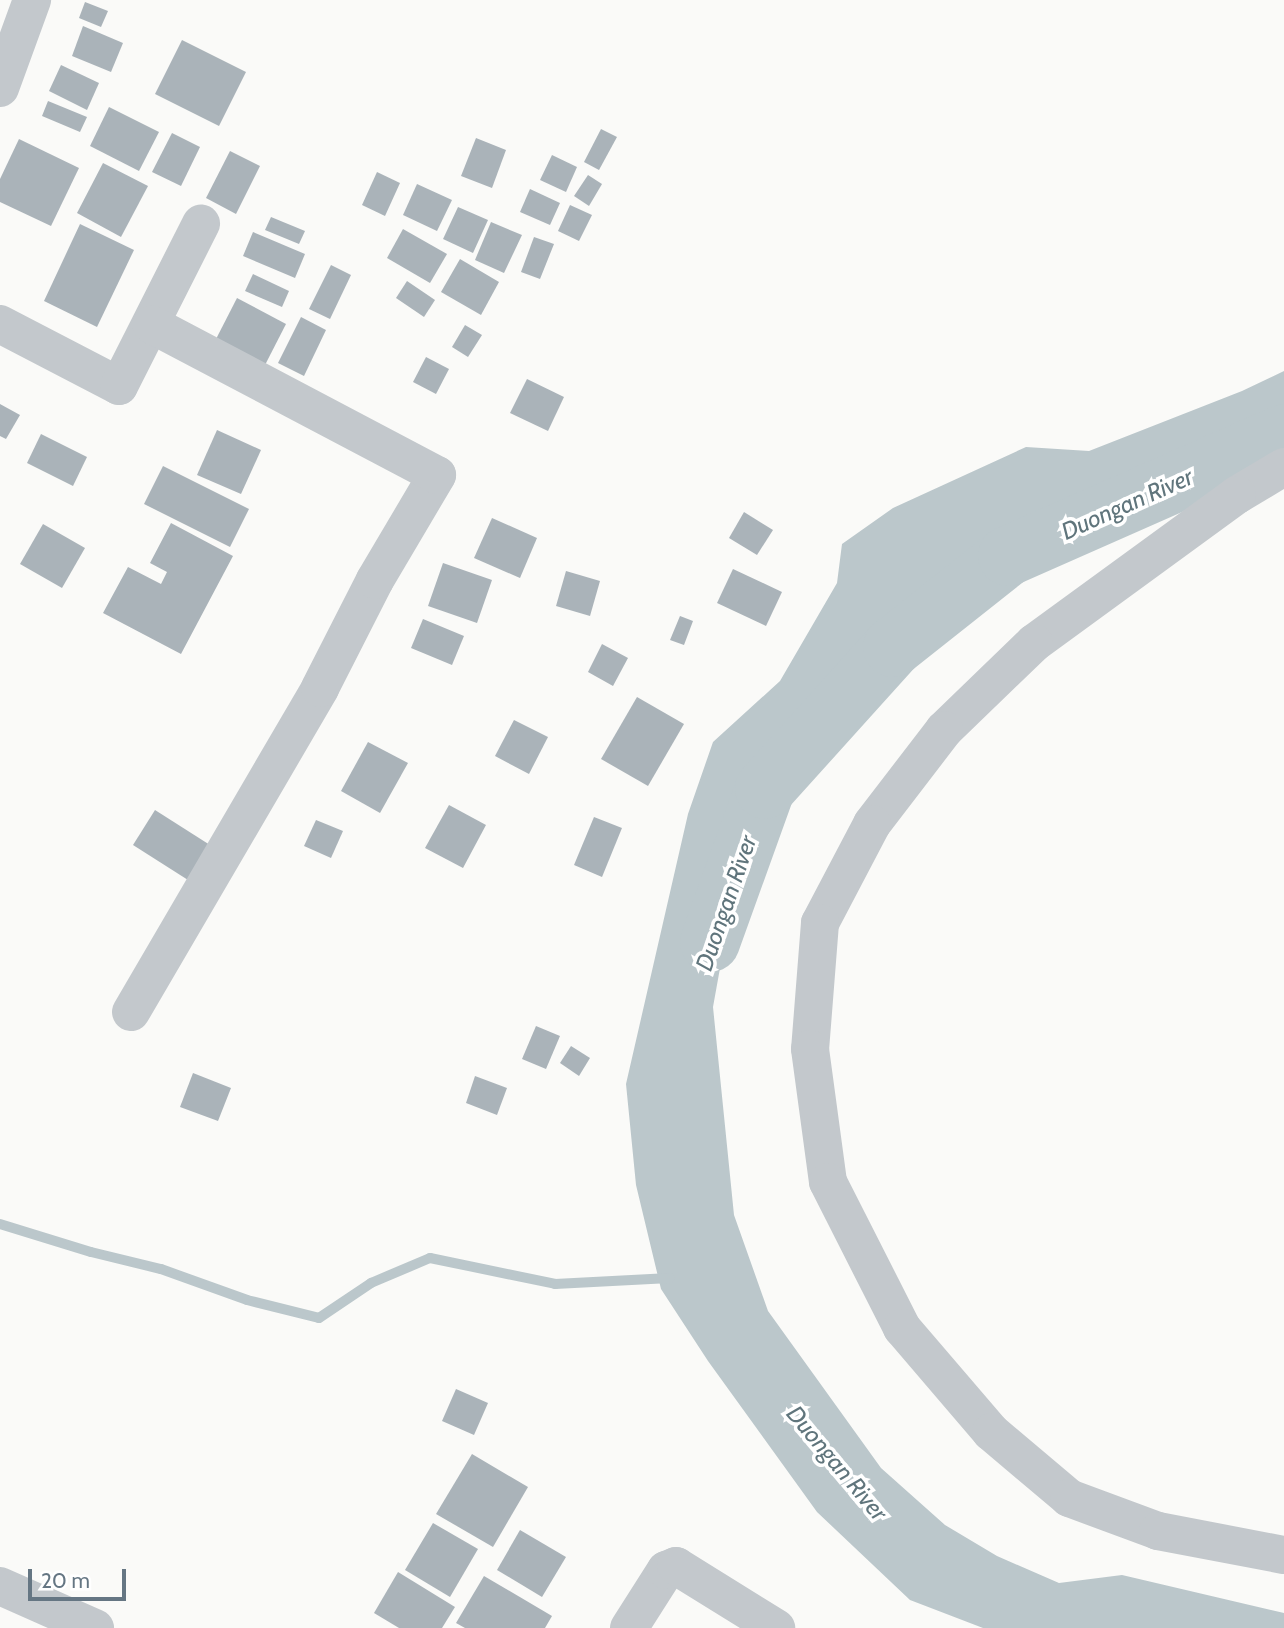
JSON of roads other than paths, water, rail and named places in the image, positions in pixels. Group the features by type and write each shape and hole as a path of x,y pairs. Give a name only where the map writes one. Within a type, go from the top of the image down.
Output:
{"street":[{"path":"0,88 32,0"},
{"path":"0,324 119,386 201,224"},
{"path":"131,1012 320,688 375,580 437,475 151,324"},
{"path":"1284,467 1237,495 1034,643 944,730 872,824 820,923 810,1049 828,1182 902,1328 991,1432 1069,1498 1158,1531 1284,1555"},
{"path":"629,1628 666,1570 676,1566 776,1628"},
{"path":"0,1586 95,1628"}],"water":[{"path":"1284,371 1284,451 1234,479 1066,528 977,572 857,660 747,767 735,885 713,1007 734,1215 768,1311 881,1468 945,1525 997,1556 1059,1583 1122,1575 1284,1613 1284,1628 983,1628 910,1600 817,1512 708,1361 661,1289 636,1185 626,1084 688,814 713,742 780,681 837,583 842,544 893,508 1026,447 1089,451 1242,391"}],"waterway":[{"name":"Duongan River","path":"710,942 765,789 893,647 1008,556 1284,434"},
{"path":"0,1224 91,1252 161,1269 247,1300 319,1318 371,1283 430,1258 555,1284 670,1278"}]}
